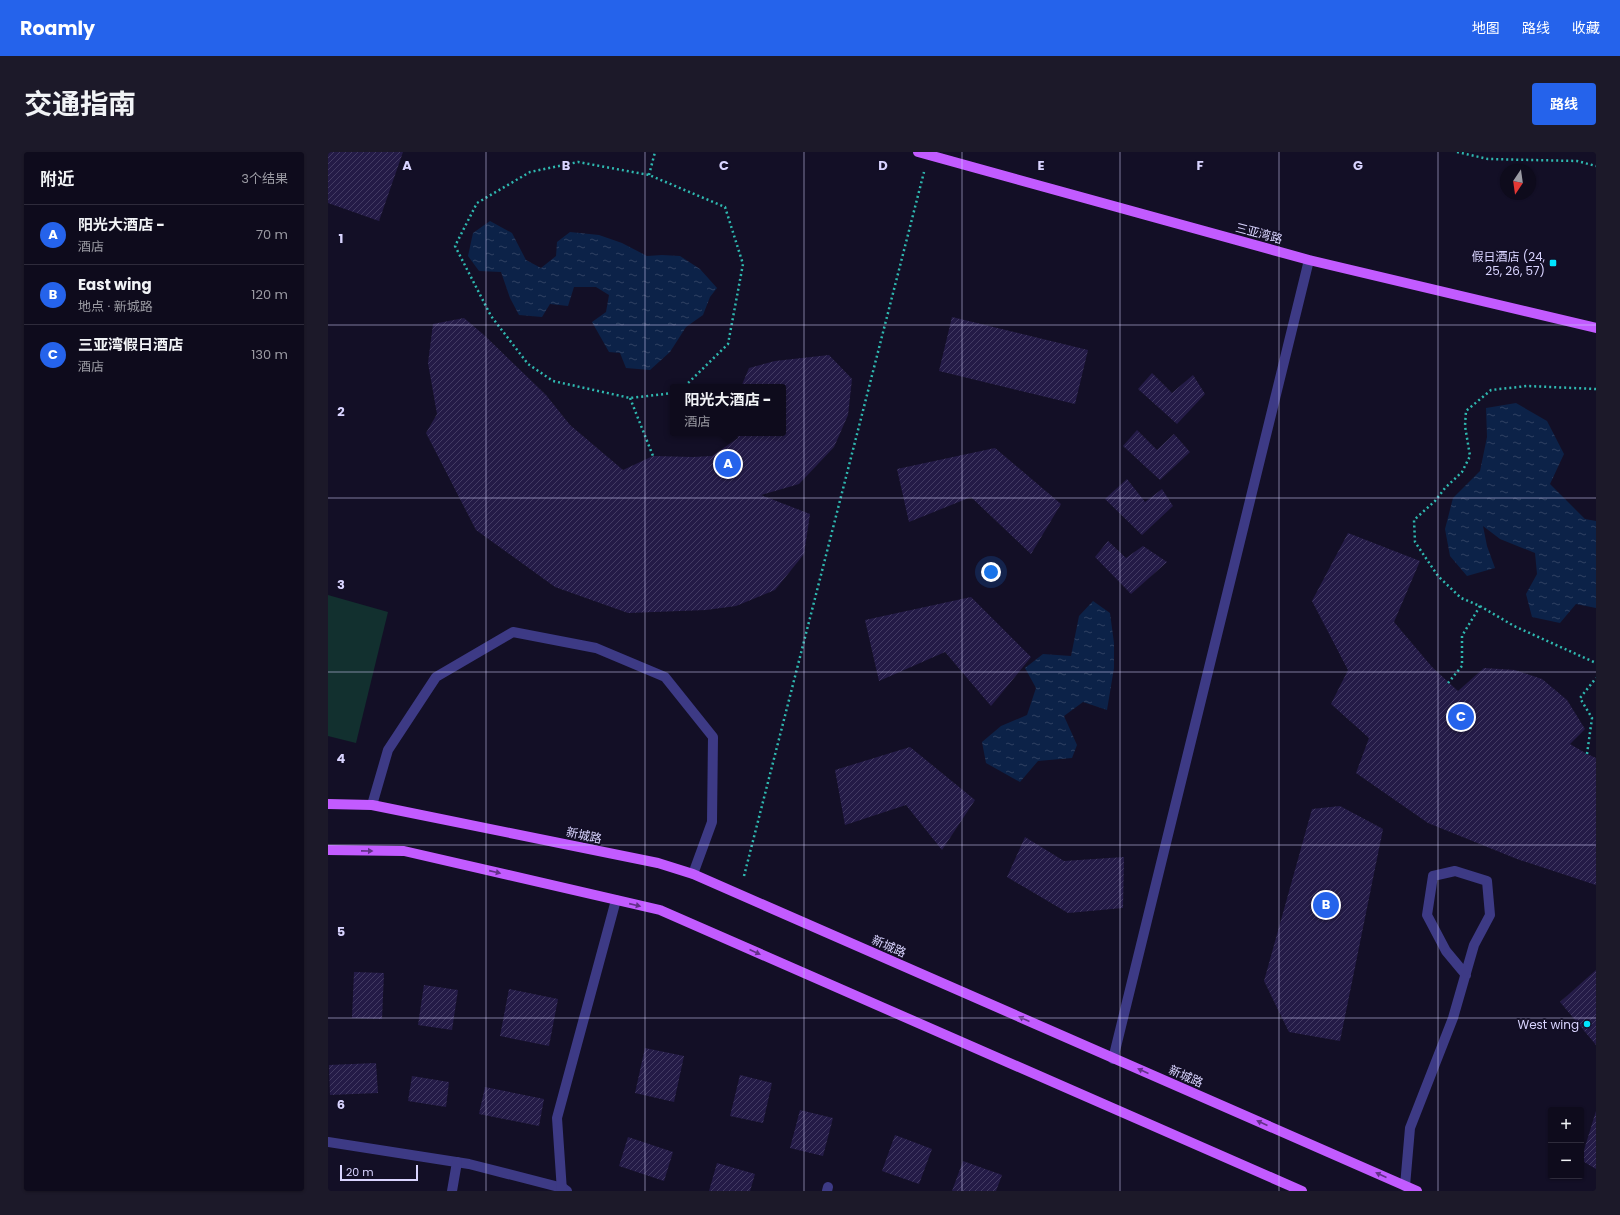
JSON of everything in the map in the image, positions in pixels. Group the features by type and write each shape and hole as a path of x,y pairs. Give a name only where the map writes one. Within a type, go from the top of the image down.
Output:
{"main road":[{"name":"三亚湾路","path":"918,152 1309,260 1596,328"},
{"name":"新城路","path":"328,804 372,805 658,863 693,874 1417,1191"},
{"path":"328,850 404,851 660,910 1302,1191"}],"street":[{"path":"1114,1059 1309,260"},
{"path":"372,805 388,750 436,677 513,632 596,648 666,677 713,737 712,822 693,874"},
{"path":"1404,1186 1410,1128 1453,1018 1466,975 1474,945 1490,915 1487,881 1455,871 1434,876 1427,914 1446,950 1466,975"},
{"path":"328,1142 457,1162 564,1190 557,1118 616,900"},
{"path":"452,1191 457,1162"}],"path":[{"path":"649,175 655,152"},
{"path":"1457,152 1488,159 1577,161 1596,166"},
{"path":"739,894 928,155"},
{"path":"670,393 630,398 553,381 528,364 491,316 455,246 477,203 530,172 578,162 649,175 725,206 743,264 728,344 687,384"},
{"path":"1596,389 1526,386 1492,390 1466,411 1465,426 1470,456 1462,472 1445,488 1435,501 1414,520 1415,542 1438,576 1461,598 1480,606 1514,626 1596,663"},
{"path":"630,398 653,456"},
{"path":"1448,683 1462,666 1462,636 1480,606"},
{"path":"1587,754 1592,718 1580,698 1596,678"}],"green space":[{"path":"328,595 388,612 356,743 328,736"}],"water":[{"path":"490,221 512,233 526,260 541,268 556,256 557,242 570,232 599,235 622,243 647,256 680,256 700,269 717,288 710,297 703,315 686,327 670,352 650,370 626,368 620,353 609,352 592,322 606,312 609,295 596,287 574,287 568,306 550,304 542,317 519,315 510,298 501,272 479,271 468,256 473,233"},
{"path":"1516,403 1547,421 1564,454 1550,484 1585,519 1596,521 1596,608 1576,604 1560,623 1532,617 1526,594 1537,574 1535,553 1500,539 1483,526 1487,546 1495,568 1467,576 1450,556 1445,529 1453,498 1480,471 1487,437 1486,408"},
{"path":"1093,601 1110,613 1114,643 1114,668 1107,710 1083,702 1064,716 1077,745 1072,758 1038,761 1020,782 986,763 982,742 1001,726 1027,715 1036,688 1025,668 1043,654 1071,656 1079,616"}],"building":[{"path":"328,152 403,152 379,221 328,203"},
{"path":"952,317 1088,350 1075,404 939,371"},
{"path":"464,318 484,335 546,395 570,425 623,470 653,456 712,456 738,438 738,436 786,436 786,384 742,384 749,368 775,361 829,355 852,379 848,415 834,447 799,484 761,495 810,514 804,554 775,590 736,606 706,610 628,613 555,587 476,530 426,433 437,414 428,363 433,324"},
{"path":"1152,373 1172,393 1193,375 1205,394 1177,424 1138,389"},
{"path":"1137,430 1157,450 1174,434 1190,452 1160,480 1123,446"},
{"path":"995,448 1061,504 1031,554 971,497 909,522 897,469"},
{"path":"1127,479 1145,502 1162,489 1173,506 1142,535 1105,499"},
{"path":"1348,533 1420,561 1394,622 1432,667 1458,691 1484,668 1515,670 1542,679 1567,700 1585,729 1570,744 1596,758 1596,885 1517,859 1428,823 1356,773 1369,738 1331,704 1348,670 1312,601"},
{"path":"1108,541 1126,558 1143,546 1167,562 1131,594 1095,557"},
{"path":"971,597 1031,657 991,706 945,652 879,681 865,620"},
{"path":"910,747 975,800 942,850 906,805 845,825 835,770"},
{"path":"1340,806 1383,829 1340,1041 1289,1032 1264,981 1312,809"},
{"path":"1025,837 1064,861 1124,857 1123,908 1068,913 1007,877"},
{"name":"West wing","path":"1596,970 1596,1045 1560,1002"},
{"path":"354,972 384,973 382,1019 352,1018"},
{"path":"424,985 458,990 452,1030 418,1025"},
{"path":"509,989 558,999 549,1046 500,1036"},
{"path":"645,1048 684,1056 674,1102 635,1093"},
{"path":"376,1063 378,1093 330,1095 329,1065"},
{"path":"740,1075 772,1083 763,1123 730,1116"},
{"path":"412,1076 449,1082 446,1107 408,1101"},
{"path":"485,1087 544,1099 539,1126 479,1114"},
{"path":"800,1110 833,1118 823,1156 790,1148"},
{"path":"1596,1111 1596,1169 1584,1162 1584,1150"},
{"path":"895,1135 932,1149 919,1184 882,1171"},
{"path":"628,1137 673,1152 664,1181 619,1166"},
{"path":"963,1161 1002,1175 996,1191 952,1191"},
{"path":"717,1163 755,1174 750,1191 709,1191"}],"place":[{"name":"假日酒店 (24, 25, 26, 57)","path":"1553,263"},
{"name":"阳光大酒店 -","path":"728,464"},
{"name":"三亚湾假日酒店","path":"1461,717"},
{"name":"East wing","path":"1326,905"},
{"name":"West wing","path":"1587,1024"}]}
